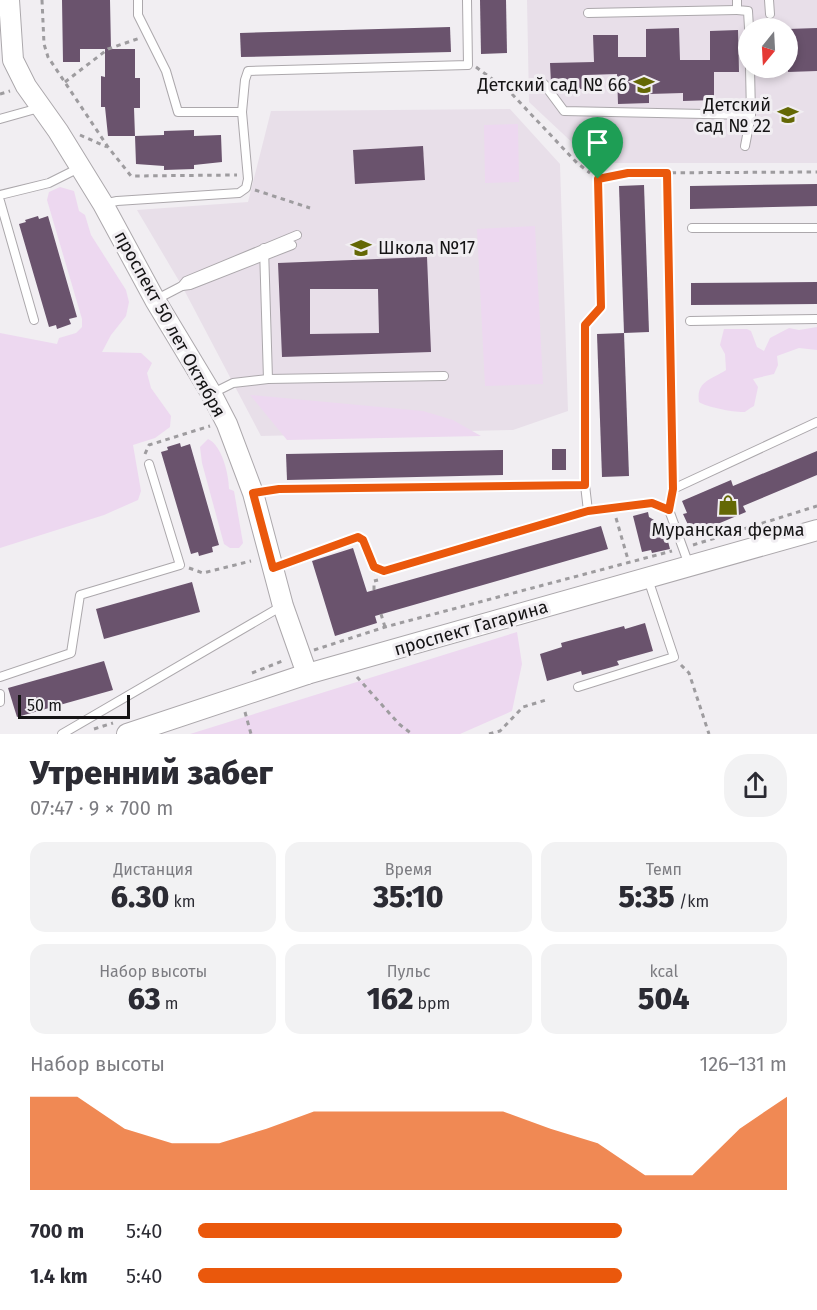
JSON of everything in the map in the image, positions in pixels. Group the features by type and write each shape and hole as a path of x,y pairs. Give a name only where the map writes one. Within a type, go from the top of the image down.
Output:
{"street":[{"name":"проспект 50 лет Октября","path":"9,0 7,62 41,107 81,167 155,300 212,393 227,424 253,493 283,606 307,674"},
{"name":"проспект Гагарина","path":"127,734 307,674 690,566 815,534"}],"lane":[{"path":"138,0 138,15 166,71 178,112 242,112"},
{"path":"103,204 117,201 239,193 246,188 248,178 242,112 248,71 468,65 467,0"},
{"path":"737,0 737,10"},
{"path":"769,0 770,14"},
{"path":"588,13 737,10 748,11 748,18"},
{"path":"745,146 751,115 750,78"},
{"path":"544,84 564,111 751,115"},
{"path":"0,118 41,107"},
{"path":"0,195 49,183 81,167"},
{"path":"588,511 585,485 585,325 601,307 598,179"},
{"path":"0,201 34,320"},
{"path":"692,228 817,228"},
{"path":"155,300 297,235"},
{"path":"264,252 292,245"},
{"path":"264,252 268,379"},
{"path":"690,321 817,319"},
{"path":"212,393 233,383 268,379 444,376"},
{"path":"690,566 669,510 673,489 817,422"},
{"path":"0,677 71,653 80,596 180,565 149,464"},
{"path":"253,493 279,489 585,485"},
{"path":"273,568 358,537 363,540 374,567 384,571 588,511 652,503 669,510"},
{"path":"578,687 674,657 648,579"},
{"path":"62,734 283,606"},
{"path":"0,694 0,702"}],"path":[{"path":"42,0 44,44 48,57 131,176 237,175 246,188 310,208"},
{"path":"65,82 108,49 147,36"},
{"path":"468,65 485,72 511,93 577,163 598,179 628,173 817,172"},
{"path":"667,173 673,489"},
{"path":"149,464 145,452 149,445 209,426 227,424"},
{"path":"615,515 629,563"},
{"path":"180,565 202,573 251,561"},
{"path":"374,590 374,581 386,578"},
{"path":"381,614 385,627"},
{"path":"674,657 689,673 709,734"},
{"path":"345,663 392,716 412,734"},
{"path":"241,696 251,734"},
{"path":"489,734 499,733 523,707 546,700"}],"shaded area":[{"name":"Детский сад № 66","path":"527,0 817,0 817,163 594,163 529,102"},
{"name":"Школа №17","path":"510,109 560,164 568,411 513,430 261,436 182,286 137,210 248,202 271,111"},
{"path":"518,124 519,182 485,183 484,125"},
{"path":"60,187 74,191 79,211 85,215 91,235 126,290 129,302 126,316 111,335 102,352 141,353 152,363 147,373 151,388 171,416 170,427 155,438 133,445 141,491 138,500 104,515 0,548 0,333 57,344 59,338 76,333 82,327 82,319 47,200 49,192"},
{"path":"535,226 543,384 485,386 477,229"},
{"path":"817,327 817,350 799,348 777,356 778,365 774,374 753,379 758,387 754,406 745,412 735,412 699,402 702,385 726,370 725,354 720,345 724,329 751,331 757,347 764,351 770,338 789,328 799,330"},
{"path":"250,395 423,411 453,420 481,436 287,440"},
{"path":"208,439 213,442 221,454 228,476 229,489 234,491 243,543 239,548 230,548 224,544 202,463 200,447"},
{"path":"517,632 522,664 512,711 460,734 190,734"}],"building":[{"path":"62,0 110,0 111,49 135,49 135,78 140,78 140,108 134,108 135,136 108,136 105,107 101,107 101,76 105,77 105,49 80,49 80,62 63,62"},
{"path":"480,0 506,0 507,53 481,54"},
{"path":"450,27 451,52 241,57 240,33"},
{"path":"679,28 680,60 710,60 710,31 738,30 738,72 714,72 714,100 683,101 683,93 649,94 649,103 618,104 617,74 586,75 587,89 576,89 572,82 551,83 550,63 594,62 593,35 618,35 618,57 646,57 646,29"},
{"path":"817,28 817,71 798,72 798,29"},
{"path":"194,130 194,136 221,135 222,162 194,165 194,169 164,170 164,166 136,164 135,136 164,135 164,131"},
{"path":"423,146 425,180 355,184 353,150"},
{"path":"817,184 817,206 690,209 690,186"},
{"path":"644,185 649,332 624,333 619,186"},
{"path":"38,216 39,219 48,216 77,317 69,319 71,324 57,329 56,325 49,327 19,224"},
{"path":"427,257 431,352 282,357 278,263","holes":["310,289 378,289 379,333 310,334"]},
{"path":"817,282 817,304 691,305 691,283"},
{"path":"624,333 629,476 602,477 597,334"},
{"path":"180,443 181,447 190,444 219,545 212,547 213,552 199,556 198,552 191,554 161,452 168,450 167,447"},
{"path":"552,449 566,449 566,470 552,470"},
{"path":"503,450 503,475 287,480 286,454"},
{"path":"817,451 817,475 743,506 746,512 701,531 697,523 689,527 683,514 687,513 682,501 731,480 733,486"},
{"path":"648,512 649,517 664,526 670,549 652,553 651,550 642,552 633,516"},
{"path":"601,526 608,549 375,616 377,623 335,636 312,561 353,548 367,592"},
{"path":"192,582 200,612 104,639 96,609"},
{"path":"645,623 653,651 617,661 619,665 605,669 582,675 581,671 547,681 540,654 562,647 561,643 624,626 625,629"},
{"path":"104,661 113,690 17,717 8,688"}],"place":[{"name":"Детский сад № 66","path":"644,85"},
{"name":"Детский сад № 22","path":"788,115"},
{"name":"Школа №17","path":"361,248"},
{"name":"Муранская ферма","path":"728,505"}],"route":[{"path":"628,173 667,173 673,489 669,510 652,503 588,511 384,571 374,567 363,540 358,537 273,568 253,493 279,489 585,485 585,325 601,307 598,179 628,173"}]}
